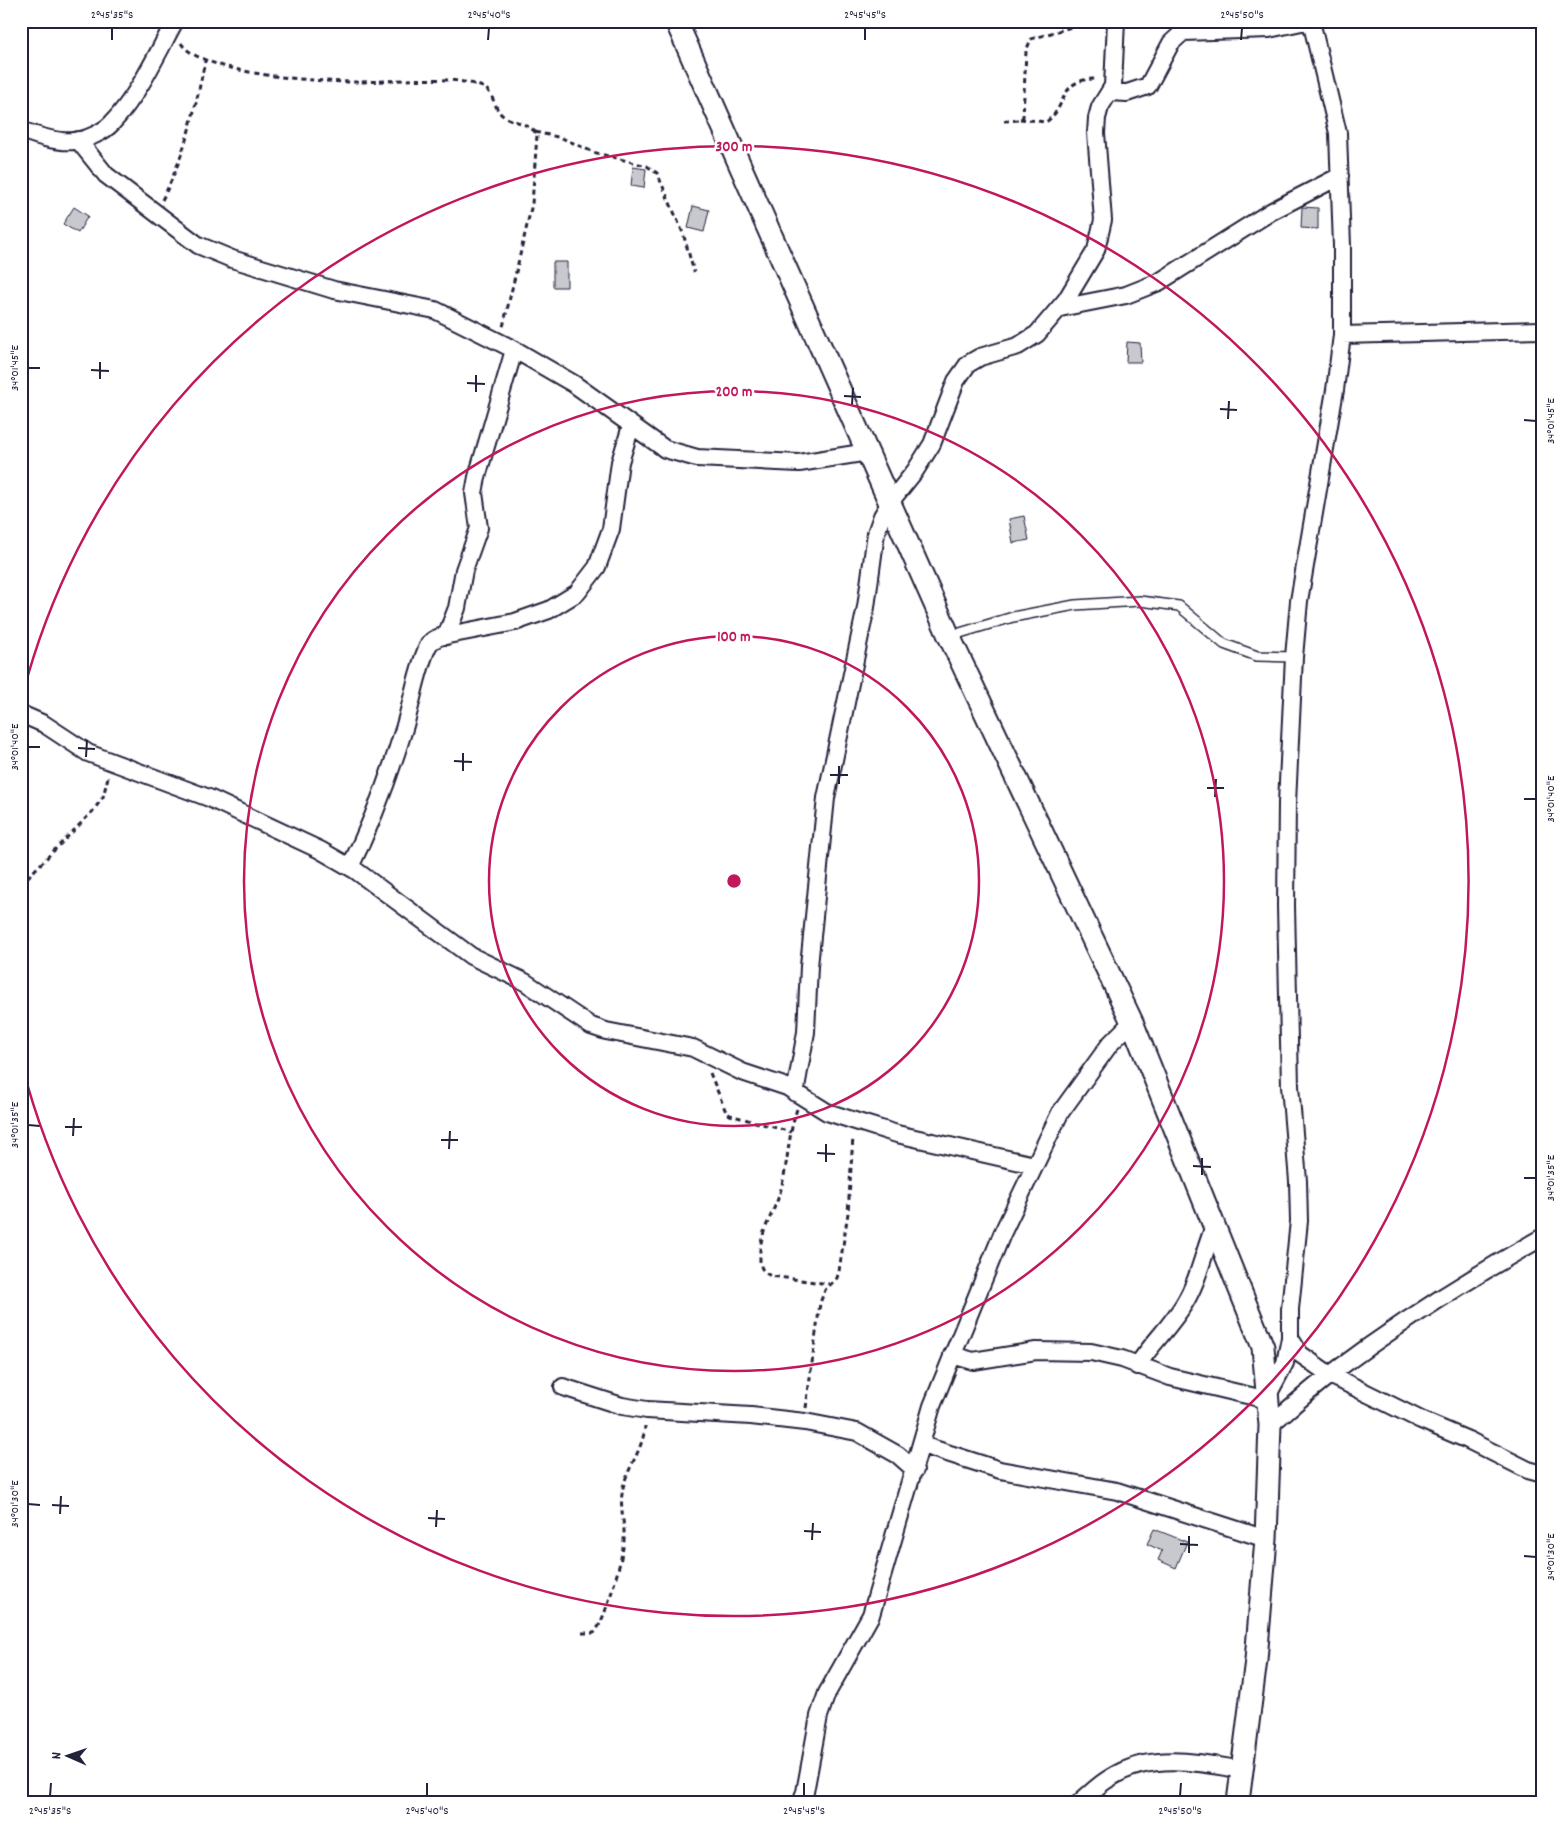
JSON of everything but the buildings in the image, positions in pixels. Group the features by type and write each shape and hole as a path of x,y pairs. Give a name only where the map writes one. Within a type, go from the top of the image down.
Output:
{"street":[{"path":"676,21 950,636 1132,1022 1263,1347 1270,1425 1266,1539 1256,1660 1238,1802"},
{"path":"798,1095 806,1032 809,966 826,798 866,607 876,533 882,516 891,501 915,471 932,444 956,381 968,364 980,357 1018,346 1036,334 1060,308 1084,274 1096,250 1103,220 1096,133 1097,118 1100,107 1112,86 1116,21"},
{"path":"1112,86 1127,93 1148,86 1171,43 1183,32 1269,29 1306,21"},
{"path":"1268,1397 1284,1362 1290,1338 1299,1221 1298,1181 1290,1086 1286,906 1287,803 1294,657 1299,601 1335,390 1342,335 1338,133 1311,21"},
{"path":"21,130 52,139 78,140 94,135 112,124 138,88 174,24"},
{"path":"78,140 106,175 198,245 232,259 334,290 435,310 507,346 574,384 665,449 697,458 799,463 868,452"},
{"path":"1060,308 1126,295 1159,282 1272,211 1340,176"},
{"path":"1342,335 1543,330"},
{"path":"446,636 457,608 464,570 479,528 474,493 507,346"},
{"path":"350,867 367,832 403,734 419,672 429,644 434,639 515,622 548,610 577,592 597,567 611,529 620,462 631,426"},
{"path":"21,714 44,724 88,753 209,798 320,850 350,867 471,956 525,982 592,1026 606,1031 702,1052 742,1072 787,1087 827,1112 855,1121 897,1134 1034,1165"},
{"path":"801,1802 805,1792 819,1716 827,1693 871,1615 915,1470 932,1406 1002,1234 1060,1113 1110,1044 1132,1022"},
{"path":"1137,1366 1185,1303 1194,1283 1214,1224"},
{"path":"1270,1425 1330,1375 1449,1292 1543,1237"},
{"path":"1290,1338 1300,1354 1330,1375 1528,1470 1543,1474"},
{"path":"952,1355 973,1361 1036,1351 1091,1352 1122,1359 1170,1377 1268,1397"},
{"path":"563,1387 622,1406 647,1410 712,1413 805,1422 857,1432 898,1455 915,1470"},
{"path":"922,1445 1000,1470 1117,1491 1266,1539"},
{"path":"1080,1802 1111,1777 1142,1764 1189,1761 1242,1770"}],"lane":[{"path":"950,636 1012,616 1075,605 1140,601 1179,606 1224,644 1257,656 1294,657"}],"path":[{"path":"1020,119 1023,117 1026,51 1031,39 1092,21"},
{"path":"174,24 182,46 204,61 229,68 317,81 471,83 488,90 499,113 504,117 526,125 535,132 562,138 593,152 647,166 657,173 683,233 694,272"},
{"path":"155,213 184,153 204,61"},
{"path":"1004,121 1020,119 1046,122 1075,83 1090,78 1112,86"},
{"path":"507,346 532,204 537,135 535,132"},
{"path":"21,884 93,811 107,786 109,762"},
{"path":"702,1052 726,1112 730,1115 791,1132"},
{"path":"798,1095 778,1202 766,1222 759,1256 760,1267 765,1273 772,1276 830,1284"},
{"path":"805,1422 820,1303 830,1284 837,1278 842,1258 848,1213 855,1121"},
{"path":"582,1633 594,1633 600,1626 613,1586 624,1540 622,1494 624,1483 639,1454 645,1431 647,1410"}]}
